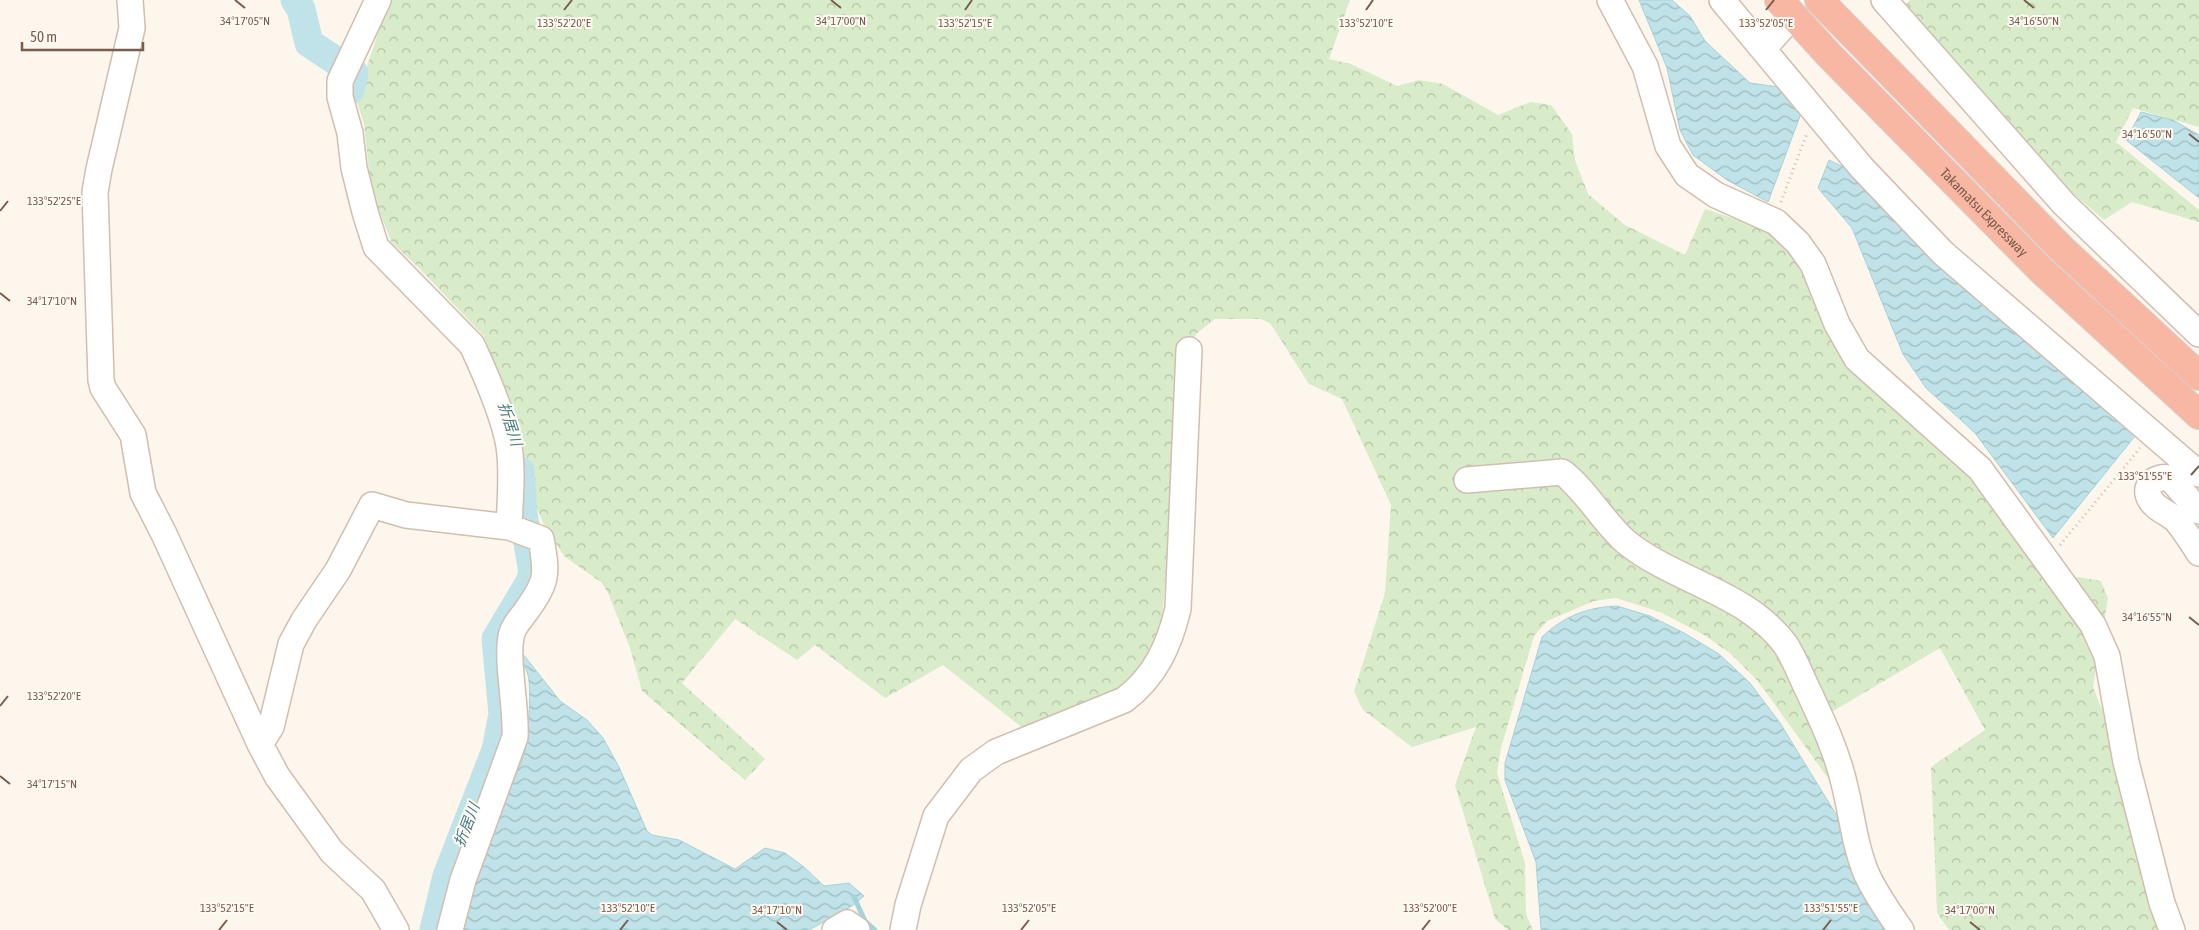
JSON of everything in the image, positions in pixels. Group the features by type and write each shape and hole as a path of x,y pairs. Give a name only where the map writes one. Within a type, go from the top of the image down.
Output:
{"highway":[{"name":"Takamatsu Expressway","path":"1779,0 1829,56 2041,270 2199,415"},
{"path":"1819,0 2062,249 2199,376"}],"street":[{"path":"130,0 132,28 95,192 101,380 103,388 133,435 143,493 164,534 260,744 277,776 332,852 373,890 396,930"},
{"path":"1610,0 1646,66 1668,146 1687,175 1716,195 1776,222 1798,243 1813,264 1837,324 1857,359 1980,469 2085,611 2107,656 2126,762 2162,903 2172,930"},
{"path":"1722,0 1862,168 1943,253 2199,474"},
{"path":"1884,0 2064,204 2199,334"},
{"path":"372,13 345,67 340,97 350,133 354,168 376,247 472,345 495,403 510,453 511,471 521,531"},
{"path":"1763,49 1781,29"},
{"path":"903,930 908,904 936,816 971,770 996,752 1124,700 1136,691 1146,679 1170,642 1178,609 1189,350"},
{"path":"1467,480 1562,472 1571,479 1603,520 1627,542 1644,554 1706,586 1769,627 1785,645 1828,732 1845,785 1858,849 1867,875 1900,930"},
{"path":"2199,511 2170,478 2159,477 2151,483 2148,492 2150,500 2178,522 2199,553"},
{"path":"260,744 272,727 291,644 304,620 338,570 372,505 406,514 521,531 541,539 545,577 542,589 512,631 510,646 516,718 515,737 463,880 450,930"},
{"path":"836,930 848,923 857,930"}],"path":[{"path":"1776,222 1783,192 1806,134 1821,119"},
{"path":"2047,561 2151,434"}],"green space":[{"path":"389,0 1350,0 1329,59 1351,64 1397,86 1419,80 1443,84 1498,115 1530,102 1551,105 1572,134 1575,160 1588,194 1625,225 1685,255 1705,209 1770,230 1791,249 1809,277 1842,354 1942,440 2055,583 2078,577 2101,581 2108,598 2093,687 2124,764 2164,930 1949,930 1937,913 1931,767 1985,730 1940,648 1818,720 1838,792 1757,680 1731,654 1704,635 1660,612 1616,598 1594,601 1547,621 1534,636 1501,748 1497,773 1525,863 1526,914 1533,930 1508,930 1495,919 1455,785 1476,727 1412,747 1363,710 1354,691 1385,593 1391,505 1342,399 1309,384 1270,323 1260,319 1215,319 1197,333 1184,353 1160,646 1124,689 1024,729 943,665 885,698 815,645 797,660 735,619 682,683 765,759 745,780 642,691 630,648 608,593 602,583 564,556 545,527 526,484 523,441 484,336 419,268 392,243 371,191 364,124 356,99"},
{"path":"1910,0 2199,0 2199,127 2133,108 2116,142 2199,210 2199,222 2132,202 2104,220 2058,180 1906,4"}],"water":[{"path":"1639,0 1672,0 1690,16 1705,41 1750,83 1779,87 1803,108 1768,202 1727,180 1693,155 1680,130 1667,68"},
{"path":"2141,112 2173,120 2199,135 2199,198 2126,140"},
{"path":"1829,160 1854,172 1939,260 2135,436 2053,538 1975,433 1926,388 1903,354 1852,228 1818,188"},
{"path":"1617,606 1650,616 1684,633 1719,654 1750,683 1780,723 1842,824 1891,930 1541,930 1536,862 1505,780 1505,763 1542,637 1559,623 1577,614 1596,608"},
{"path":"519,649 560,701 587,720 603,738 619,767 647,831 652,835 679,840 735,869 765,848 785,853 804,867 824,886 849,883 864,896 852,906 809,930 460,930 483,855 524,755 530,692 528,675"}],"waterway":[{"name":"折居川","path":"295,0 301,9 309,43 354,73 350,90"},
{"name":"折居川","path":"434,930 447,876 496,750 503,714 496,639 530,582 533,572 523,514 520,471"},
{"path":"854,897 865,921 875,930"}]}
